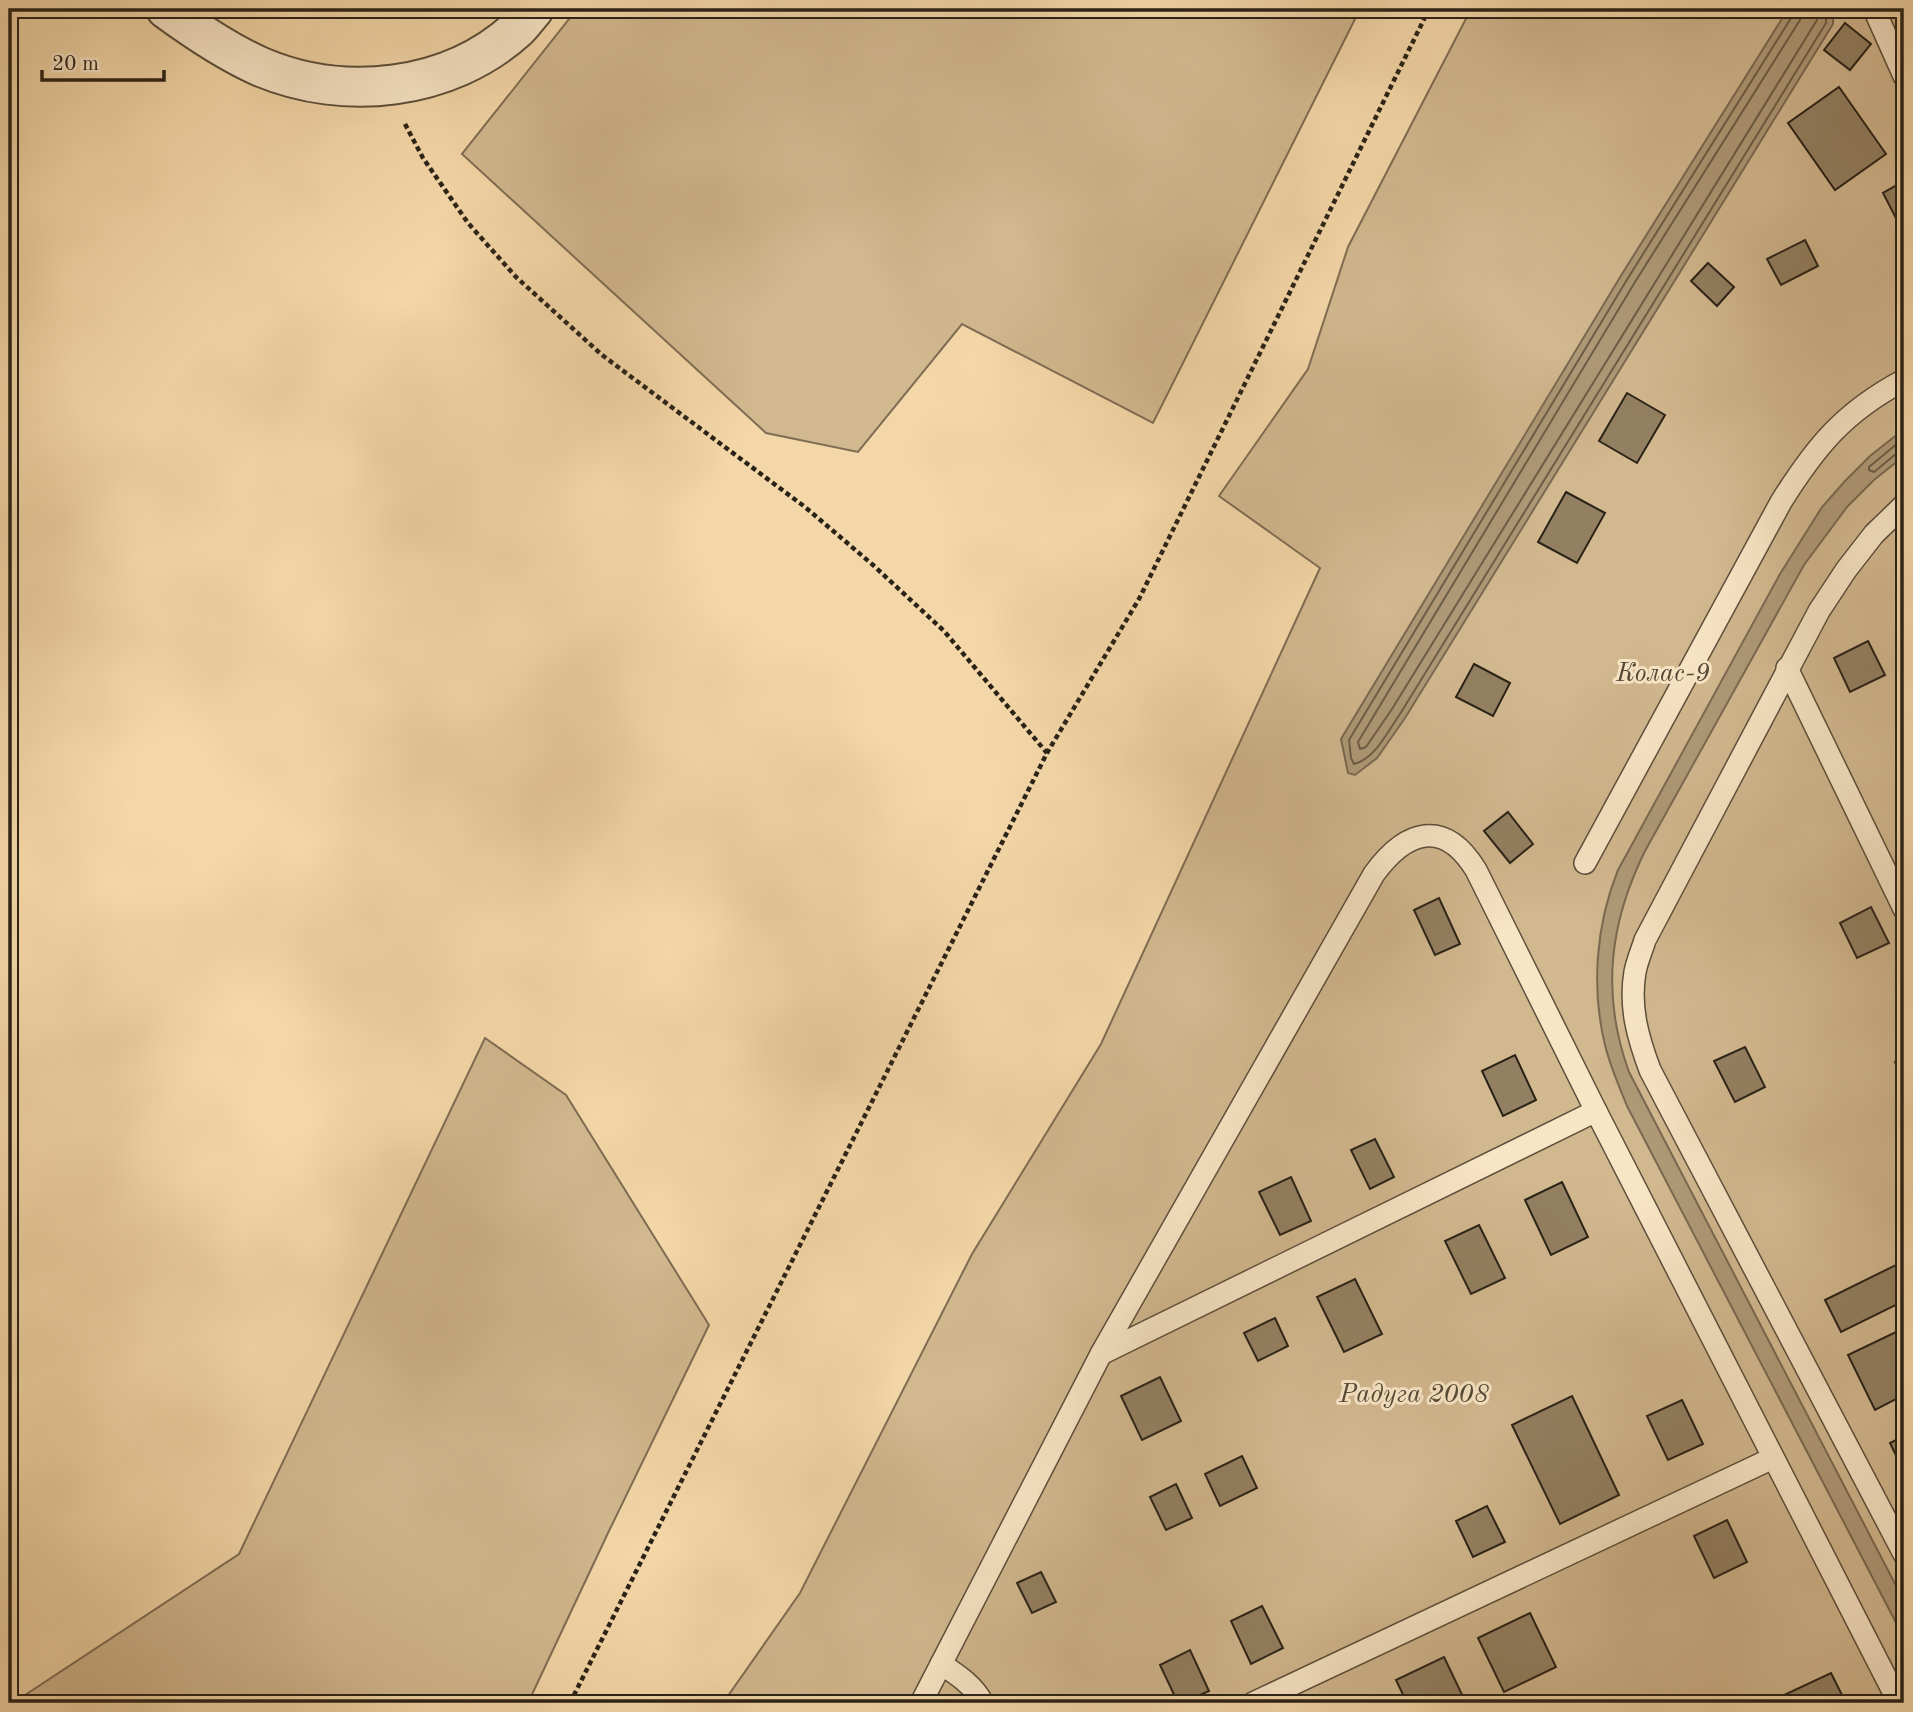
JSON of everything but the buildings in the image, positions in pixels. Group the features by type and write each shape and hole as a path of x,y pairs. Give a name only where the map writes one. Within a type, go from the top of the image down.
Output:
{"street":[{"path":"166,9 193,29 262,67 294,78 356,87 386,86 422,79 456,68 517,29 534,9"}],"lane":[{"path":"1874,9 1904,76"},
{"path":"1584,863 1803,466 1829,434 1860,407 1904,380"},
{"path":"1904,505 1874,534 1818,611 1645,940 1635,972 1632,1005 1637,1036 1650,1070 1904,1554"},
{"path":"1787,668 1904,909"},
{"path":"921,1703 1101,1354 1374,874 1397,848 1411,839 1425,836 1440,837 1454,844 1476,870 1596,1111 1899,1703"},
{"path":"1101,1354 1596,1111"},
{"path":"1253,1703 1773,1458"},
{"path":"941,1664 966,1681 984,1703"}],"path":[{"path":"570,1703 1047,753 1139,599 1429,9"},
{"path":"386,86 423,158 468,223 516,277 602,355 805,508 873,565 944,631 1047,753"}],"green space":[{"path":"577,9 1360,9 1153,423 962,324 858,452 766,433 462,154"},
{"path":"1471,9 1904,9 1904,1703 723,1703 800,1593 972,1254 1101,1044 1320,568 1219,496 1308,369 1348,247"},
{"path":"485,1038 566,1095 709,1325 528,1703 13,1703 239,1554"}],"water":[{"path":"1788,9 1833,9 1833,24 1405,718 1377,758 1355,775 1348,773 1341,739 1622,274"},
{"path":"1904,429 1904,456 1874,480 1847,507 1804,565 1645,851 1623,906 1613,960 1612,987 1620,1043 1629,1072 1904,1601 1904,1638 1627,1106 1605,1045 1597,979 1605,912 1618,870 1780,574 1822,507 1870,456"}],"park label":[{"name":"Колас-9","path":"1663,674"},
{"name":"Радуга 2008","path":"1414,1395"}]}
